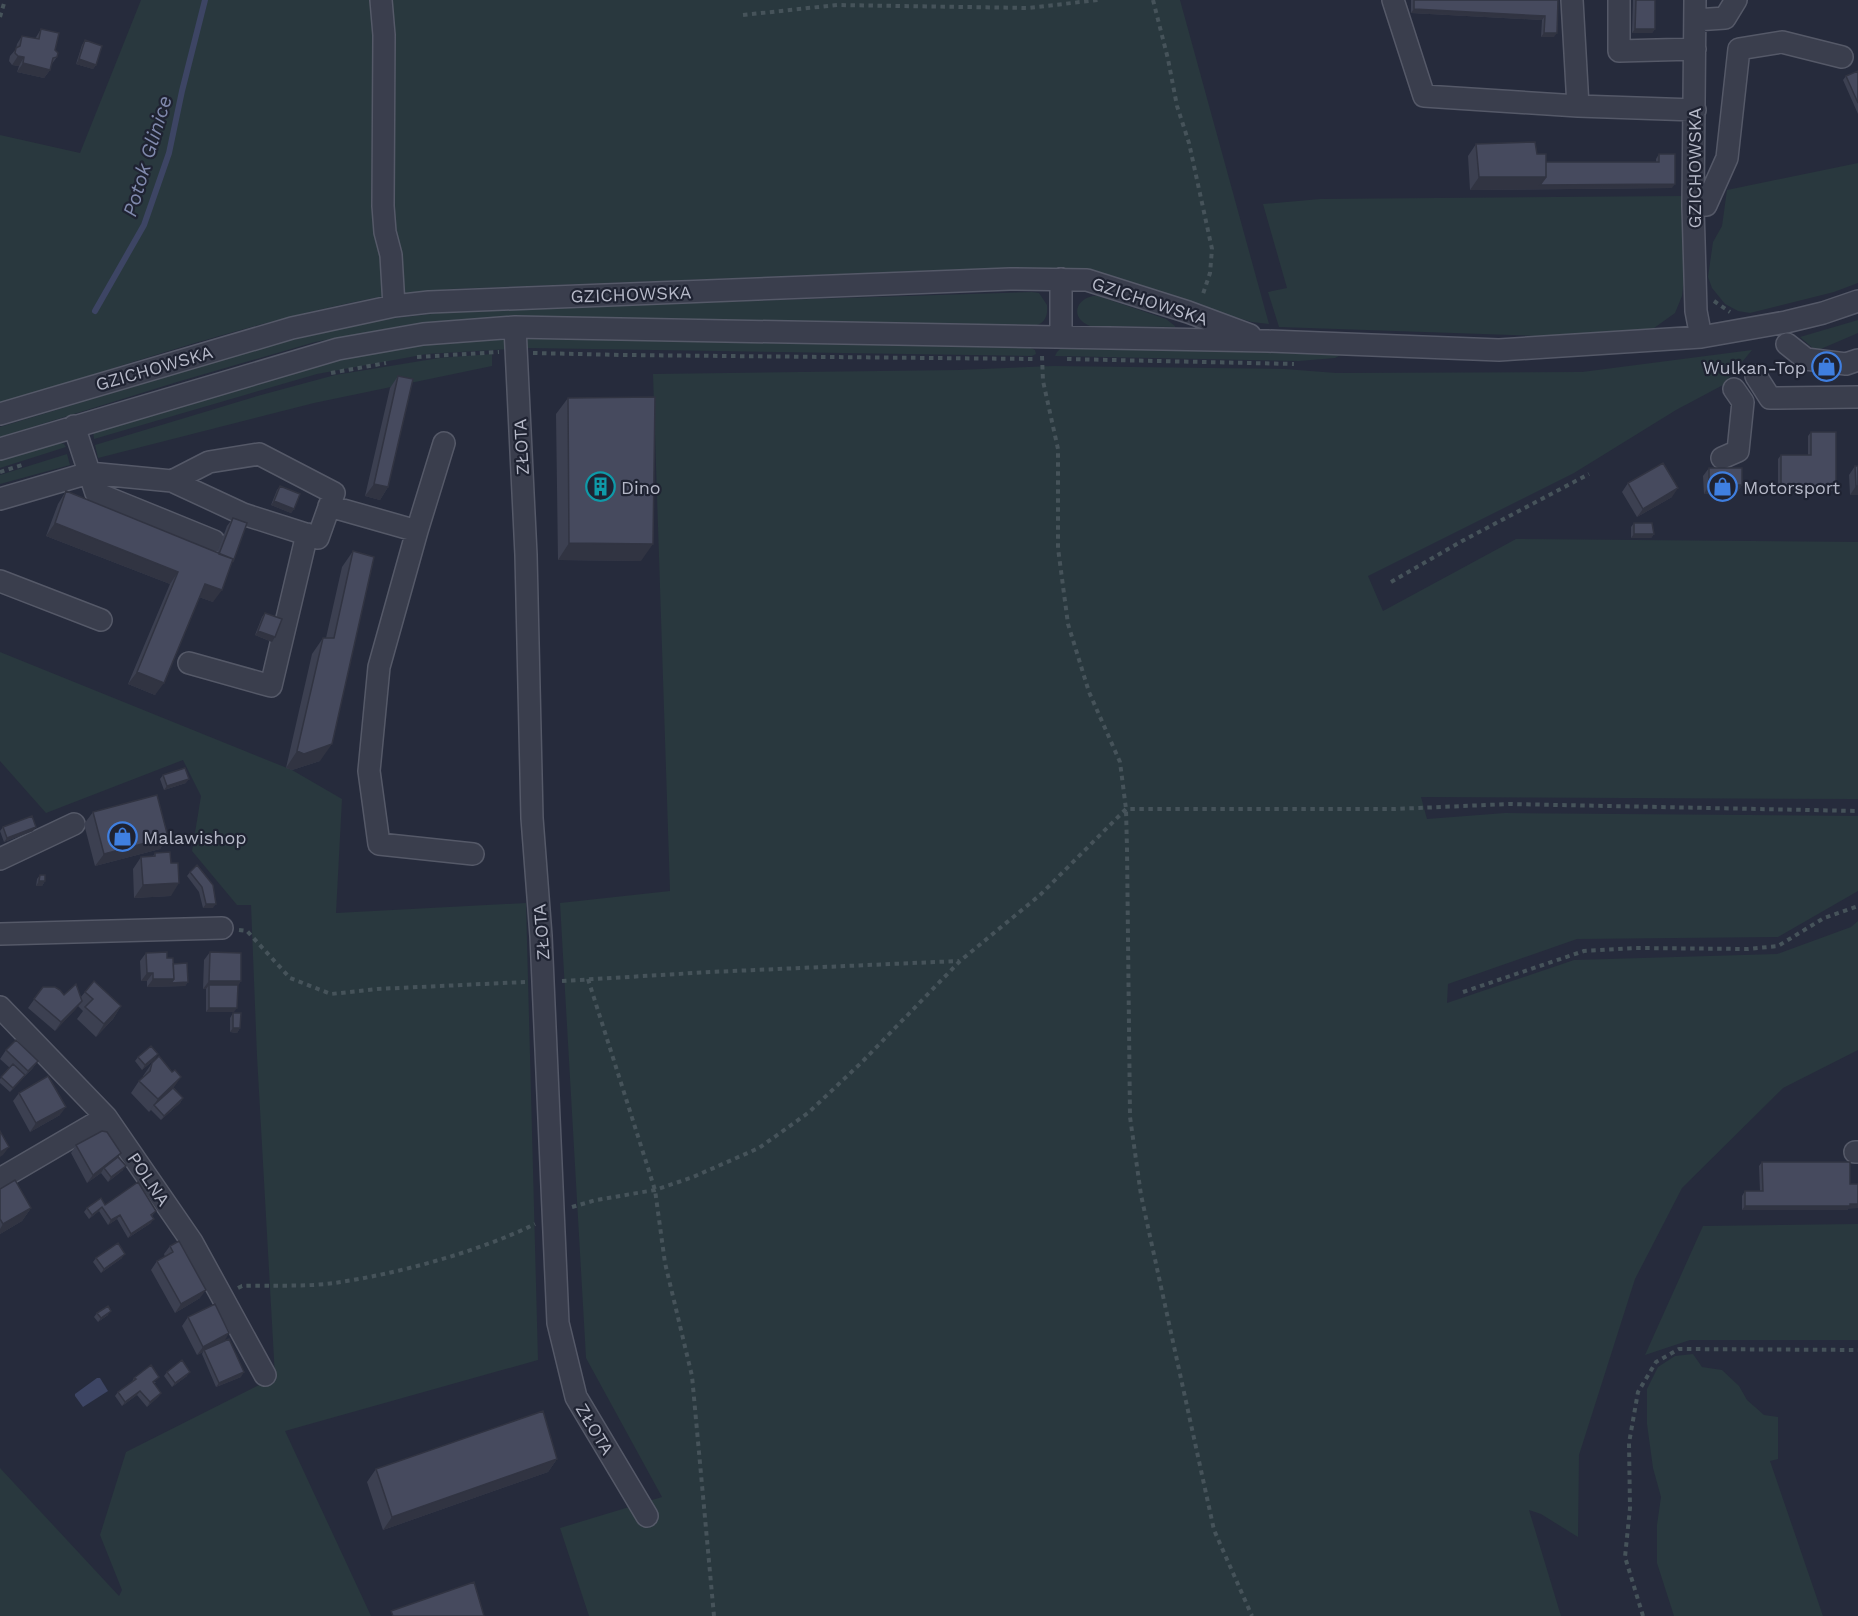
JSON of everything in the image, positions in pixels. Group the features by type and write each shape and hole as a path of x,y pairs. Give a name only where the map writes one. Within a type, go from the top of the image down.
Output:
{"street":[{"path":"381,0 384,35 383,206 385,232 391,255 393,306"},
{"path":"1393,0 1424,96 1578,106 1695,110"},
{"path":"1572,0 1578,106"},
{"path":"1618,0 1619,51 1695,49"},
{"path":"1695,10 1725,18 1736,0"},
{"name":"GZICHOWSKA","path":"1695,10 1693,206 1696,311 1701,336"},
{"path":"1693,206 1706,205 1727,158 1738,49 1782,42 1842,57"},
{"name":"GZICHOWSKA","path":"0,414 292,328 393,306 429,302 1010,279 1087,280 1268,341"},
{"path":"1052,337 1061,279"},
{"name":"GZICHOWSKA","path":"0,449 338,349 423,334 515,327 1268,341 1499,350 1701,336 1786,322 1858,301"},
{"name":"ZŁOTA","path":"515,327 526,555 532,818 543,981 558,1323 576,1397 647,1515"},
{"path":"1787,344 1806,359 1846,364 1858,360"},
{"path":"1755,376 1770,398 1858,397"},
{"path":"1722,458 1738,451 1743,402 1734,389"},
{"path":"74,426 96,493 214,541"},
{"path":"444,443 378,667 369,771 379,844 473,854"},
{"path":"0,499 89,473 172,481 243,514 318,537 334,493 259,453 209,462 172,481"},
{"path":"329,506 417,531"},
{"path":"189,663 271,686 308,534"},
{"path":"0,581 101,620"},
{"path":"0,859 74,824"},
{"path":"0,934 222,928"},
{"name":"POLNA","path":"0,1007 106,1117 192,1242 265,1375"},
{"path":"0,1179 106,1117"}],"path":[{"path":"0,16 4,0"},
{"path":"742,15 837,4 1028,8 1098,0"},
{"path":"1153,0 1177,106 1189,143 1212,249 1210,273 1195,315"},
{"path":"1710,297 1719,306 1733,314"},
{"path":"1052,337 1041,359 1043,381 1058,449 1058,548 1068,624 1089,692 1120,762 1126,809 1130,1118 1141,1195 1214,1530 1252,1616"},
{"path":"415,357 516,352 624,356 1053,359"},
{"path":"1064,359 1304,363"},
{"path":"327,374 393,362"},
{"path":"0,472 30,463"},
{"path":"1391,582 1464,540 1589,474"},
{"path":"221,1297 242,1286 332,1283 448,1257 514,1234 554,1215 596,1200 655,1190 693,1177 759,1148 808,1113 862,1062 960,961 1040,895 1126,809 1395,809 1509,804 1858,811"},
{"path":"1463,992 1584,951 1636,948 1748,949 1778,946 1824,918 1858,906"},
{"path":"222,928 247,931 290,978 331,994 377,989 960,961"},
{"path":"588,979 655,1190 665,1263 692,1376 714,1616"},
{"path":"1643,1616 1625,1557 1630,1508 1629,1443 1638,1392 1656,1362 1679,1349 1858,1350"}],"shaded area":[{"path":"141,0 1180,0 1269,324 1252,322 1206,309 1101,273 1077,271 1000,268 451,289 383,296 232,332 0,405 0,135 80,153"},
{"path":"1858,163 1858,283 1834,292 1750,313 1738,311 1725,304 1712,288 1708,277 1713,242 1722,226 1727,190"},
{"path":"1683,196 1684,279 1682,296 1675,313 1654,328 1634,332 1571,337 1279,327 1268,292 1287,288 1263,204 1320,199"},
{"path":"1039,293 1047,305 1046,317 1037,325 536,317 412,324 315,342 0,437 0,427 271,345 379,320 466,310"},
{"path":"1093,296 1166,319 1175,327 1090,326 1080,319 1077,310 1082,301"},
{"path":"1858,320 1858,333 1816,351 1800,337"},
{"path":"523,337 1028,347 1035,350 1036,354 1032,356 528,348 427,354 317,374 94,439 93,431 350,356 433,343"},
{"path":"1062,347 1344,353 1335,358 1299,361 1055,356"},
{"path":"1752,350 1723,385 1676,410 1574,473 1368,576 1383,611 1516,539 1858,542 1858,799 1421,797 1427,819 1505,813 1858,816 1858,891 1778,937 1577,939 1448,984 1447,1003 1574,960 1777,954 1851,927 1858,921 1858,1050 1783,1088 1682,1188 1635,1279 1579,1455 1578,1537 1541,1514 1529,1510 1561,1616 589,1616 560,1528 662,1497 586,1358 560,903 670,891 653,374 958,370 1053,366 1285,369 1336,373 1582,372"},
{"path":"492,354 492,366 314,403 98,458 95,445 335,375 439,358"},
{"path":"56,441 66,447 0,468 0,459"},
{"path":"67,454 70,465 0,484 0,475"},
{"path":"0,652 292,770 342,799 336,913 526,903 538,1360 285,1431 371,1616 0,1616 0,1468 119,1596 122,1590 100,1535 126,1452 275,1377 251,905 237,905 192,851 201,796 183,760 46,813 0,761"},
{"path":"1858,1224 1858,1340 1690,1340 1645,1355 1703,1226"},
{"path":"1693,1354 1702,1367 1722,1370 1739,1386 1747,1400 1764,1415 1778,1417 1778,1459 1770,1461 1823,1616 1674,1616 1657,1563 1657,1525 1661,1497 1653,1468 1647,1424 1647,1389 1658,1367 1675,1356"}],"water":[{"path":"100,1378 108,1391 83,1407 75,1394"}],"building":[{"path":"1414,0 1558,0 1557,33 1544,33 1545,16 1414,9"},
{"path":"1636,0 1655,0 1655,29 1635,29"},
{"path":"41,29 59,33 55,50 58,53 57,57 53,58 50,70 23,63 24,57 15,53 16,48 20,46 22,36 39,39"},
{"path":"85,40 102,46 96,65 79,59"},
{"path":"1858,71 1858,103 1846,76"},
{"path":"1535,142 1537,154 1546,154 1546,177 1479,177 1476,144"},
{"path":"1659,154 1675,154 1675,184 1540,185 1546,177 1546,162 1659,162"},
{"path":"398,376 413,379 388,487 374,484"},
{"name":"Dino","path":"655,397 653,544 569,543 568,398"},
{"path":"1811,432 1836,432 1836,487 1781,486 1781,455 1811,455"},
{"path":"1663,463 1678,488 1643,509 1628,483"},
{"path":"1855,466 1858,466 1858,486 1856,486"},
{"path":"1709,468 1742,468 1742,485 1709,485"},
{"path":"280,486 300,494 294,509 274,501"},
{"path":"66,491 233,559 222,590 205,584 164,683 137,672 178,572 55,523"},
{"path":"233,518 247,523 233,562 233,559 219,554"},
{"path":"1634,523 1652,523 1654,534 1634,534"},
{"path":"353,551 374,557 332,744 304,754 297,751 323,638 334,638"},
{"path":"265,613 282,619 275,637 258,631"},
{"path":"185,768 189,779 167,786 163,775"},
{"name":"Malawishop","path":"157,795 168,837 104,854 93,812"},
{"path":"32,816 36,827 7,838 3,827"},
{"path":"170,852 171,863 178,863 179,883 143,885 141,857"},
{"path":"197,865 213,885 216,904 206,904 202,887 190,872"},
{"path":"40,875 45,875 45,881 39,881"},
{"path":"167,952 167,958 173,958 174,979 153,979 153,973 147,973 146,953"},
{"path":"210,952 241,953 241,981 209,981"},
{"path":"187,963 188,982 171,983 174,979 173,964"},
{"path":"94,981 121,1006 104,1024 85,1007 93,999 85,992"},
{"path":"76,984 82,1001 61,1022 34,999 43,987 55,987 64,995"},
{"path":"209,985 238,985 237,1008 209,1008"},
{"path":"233,1013 241,1013 240,1028 233,1028"},
{"path":"16,1040 38,1061 28,1071 6,1050"},
{"path":"151,1046 158,1054 145,1065 138,1057"},
{"path":"159,1056 172,1072 175,1070 181,1077 158,1099 139,1081 150,1071 152,1063"},
{"path":"13,1064 25,1075 13,1088 1,1077"},
{"path":"48,1076 66,1107 36,1123 19,1093"},
{"path":"173,1088 183,1098 164,1116 154,1105"},
{"path":"0,1131 9,1147 0,1152"},
{"path":"102,1131 107,1132 121,1153 93,1175 76,1145"},
{"path":"118,1157 126,1166 111,1177 104,1168"},
{"path":"1762,1162 1850,1162 1850,1184 1858,1184 1858,1204 1850,1204 1850,1206 1745,1206 1745,1191 1763,1191"},
{"path":"15,1180 31,1208 3,1224 0,1219 0,1189"},
{"path":"138,1182 156,1211 151,1215 154,1219 131,1234 120,1215 111,1220 102,1207 92,1215 87,1208 101,1198 105,1205"},
{"path":"179,1241 206,1290 181,1304 157,1261 173,1252 170,1246"},
{"path":"118,1243 125,1254 104,1269 96,1258"},
{"path":"215,1304 229,1333 203,1347 188,1317"},
{"path":"108,1306 111,1311 101,1318 97,1313"},
{"path":"229,1339 244,1372 219,1383 204,1350"},
{"path":"182,1360 190,1372 175,1383 167,1372"},
{"path":"151,1365 159,1377 153,1382 161,1393 150,1402 140,1391 125,1402 118,1392"},
{"path":"543,1411 557,1459 392,1517 376,1469"},
{"path":"474,1582 484,1616 393,1616 391,1611"}],"waterway":[{"name":"Potok Glinice","path":"95,311 144,225 169,153 205,0"}],"place":[{"name":"Wulkan-Top","path":"1827,367"},
{"name":"Dino","path":"600,487"},
{"name":"Motorsport","path":"1722,487"},
{"name":"Malawishop","path":"122,837"}]}
